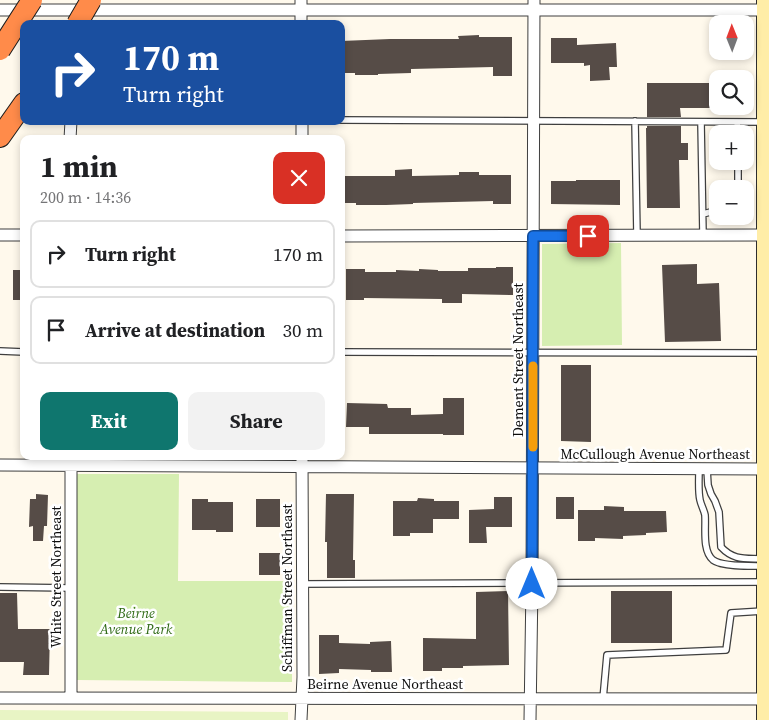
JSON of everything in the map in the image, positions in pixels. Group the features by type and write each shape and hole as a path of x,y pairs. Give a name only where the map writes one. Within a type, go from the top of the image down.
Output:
{"highway":[{"path":"0,50 32,0"},
{"path":"79,20 91,0"},
{"path":"0,137 20,109"}],"main road":[{"path":"765,720 767,699 765,611 767,469 766,6"}],"street":[{"path":"301,5 301,20"},
{"path":"0,10 301,5 766,6"},
{"name":"Dement Street Northeast","path":"530,720 533,468 534,5"},
{"path":"0,235 20,235"},
{"path":"345,236 767,235"},
{"name":"McCullough Avenue Northeast","path":"0,465 71,461 302,462 533,468 767,469"},
{"name":"White Street Northeast","path":"71,461 71,698"},
{"name":"Schiffman Street Northeast","path":"301,720 302,462"},
{"name":"Beirne Avenue Northeast","path":"0,698 767,699"}],"lane":[{"path":"345,120 767,122"},
{"path":"635,121 636,235"},
{"path":"701,122 703,235"},
{"path":"703,214 709,212"},
{"path":"0,351 20,352"},
{"path":"345,352 767,353"},
{"path":"703,469 700,500 705,514 705,538 708,552 714,561 766,572"},
{"path":"703,469 719,512 721,548 734,557 766,572"},
{"path":"302,584 532,584 766,572"},
{"path":"0,587 71,588"},
{"path":"603,699 606,655 726,650 731,613 765,611"}],"green space":[{"path":"621,243 622,345 542,346 542,244"},
{"name":"Beirne Avenue Park","path":"75,474 179,474 178,581 292,581 292,682 77,680"},
{"path":"0,710 288,712 288,720 0,720"}],"building":[{"path":"458,36 512,37 512,76 493,76 493,67 411,69 411,73 378,75 345,73 345,41 459,39"},
{"path":"551,38 577,38 577,45 616,43 617,67 609,67 610,80 590,81 590,65 584,66 584,63 551,63"},
{"path":"647,83 709,83 709,108 680,108 681,117 647,117"},
{"path":"647,126 681,126 681,143 688,143 688,160 679,160 680,208 647,208"},
{"path":"412,169 412,176 459,175 459,172 479,172 479,175 511,175 511,204 493,204 493,201 386,205 345,203 345,176 395,176 395,170"},
{"path":"620,180 620,205 551,204 551,181"},
{"path":"697,264 697,284 719,283 721,341 665,342 662,265"},
{"path":"513,267 513,295 462,294 462,303 442,303 442,299 364,298 364,300 346,300 346,269 365,269 365,272 396,272 396,270 419,271 419,269 468,271 468,268"},
{"path":"13,270 20,270 20,300 13,300"},
{"path":"561,365 591,365 591,442 561,441"},
{"path":"443,398 464,398 464,435 369,434 369,427 346,427 347,403 387,404 388,408 411,408 411,415 443,414"},
{"path":"36,494 48,495 47,526 44,526 43,541 33,541 33,526 29,527 30,499 36,499"},
{"path":"326,494 354,494 353,560 355,560 355,578 327,578 327,542 325,542"},
{"path":"494,497 512,497 512,527 486,527 487,543 469,543 469,510 494,509"},
{"path":"556,497 574,497 574,519 556,519"},
{"path":"418,498 434,499 434,501 459,501 459,519 433,519 433,533 410,533 410,536 393,536 393,501 417,501"},
{"path":"192,499 208,499 208,502 233,502 233,532 192,530"},
{"path":"256,499 280,499 280,527 256,527"},
{"path":"604,506 624,507 624,511 666,511 667,532 623,536 623,539 595,538 595,541 578,541 578,510 604,510"},
{"path":"259,553 280,553 280,575 259,575"},
{"path":"508,591 509,665 463,666 463,668 442,668 442,671 423,671 423,638 476,639 476,592"},
{"path":"611,591 672,591 672,643 611,643"},
{"path":"0,593 17,593 18,629 50,629 49,675 23,675 24,662 0,662"},
{"path":"319,635 339,635 339,643 370,644 370,642 391,641 392,672 339,669 339,673 319,674"}],"slow traffic":[{"path":"533,366 533,447"}],"route":[{"path":"532,584 533,236 588,236"}]}
